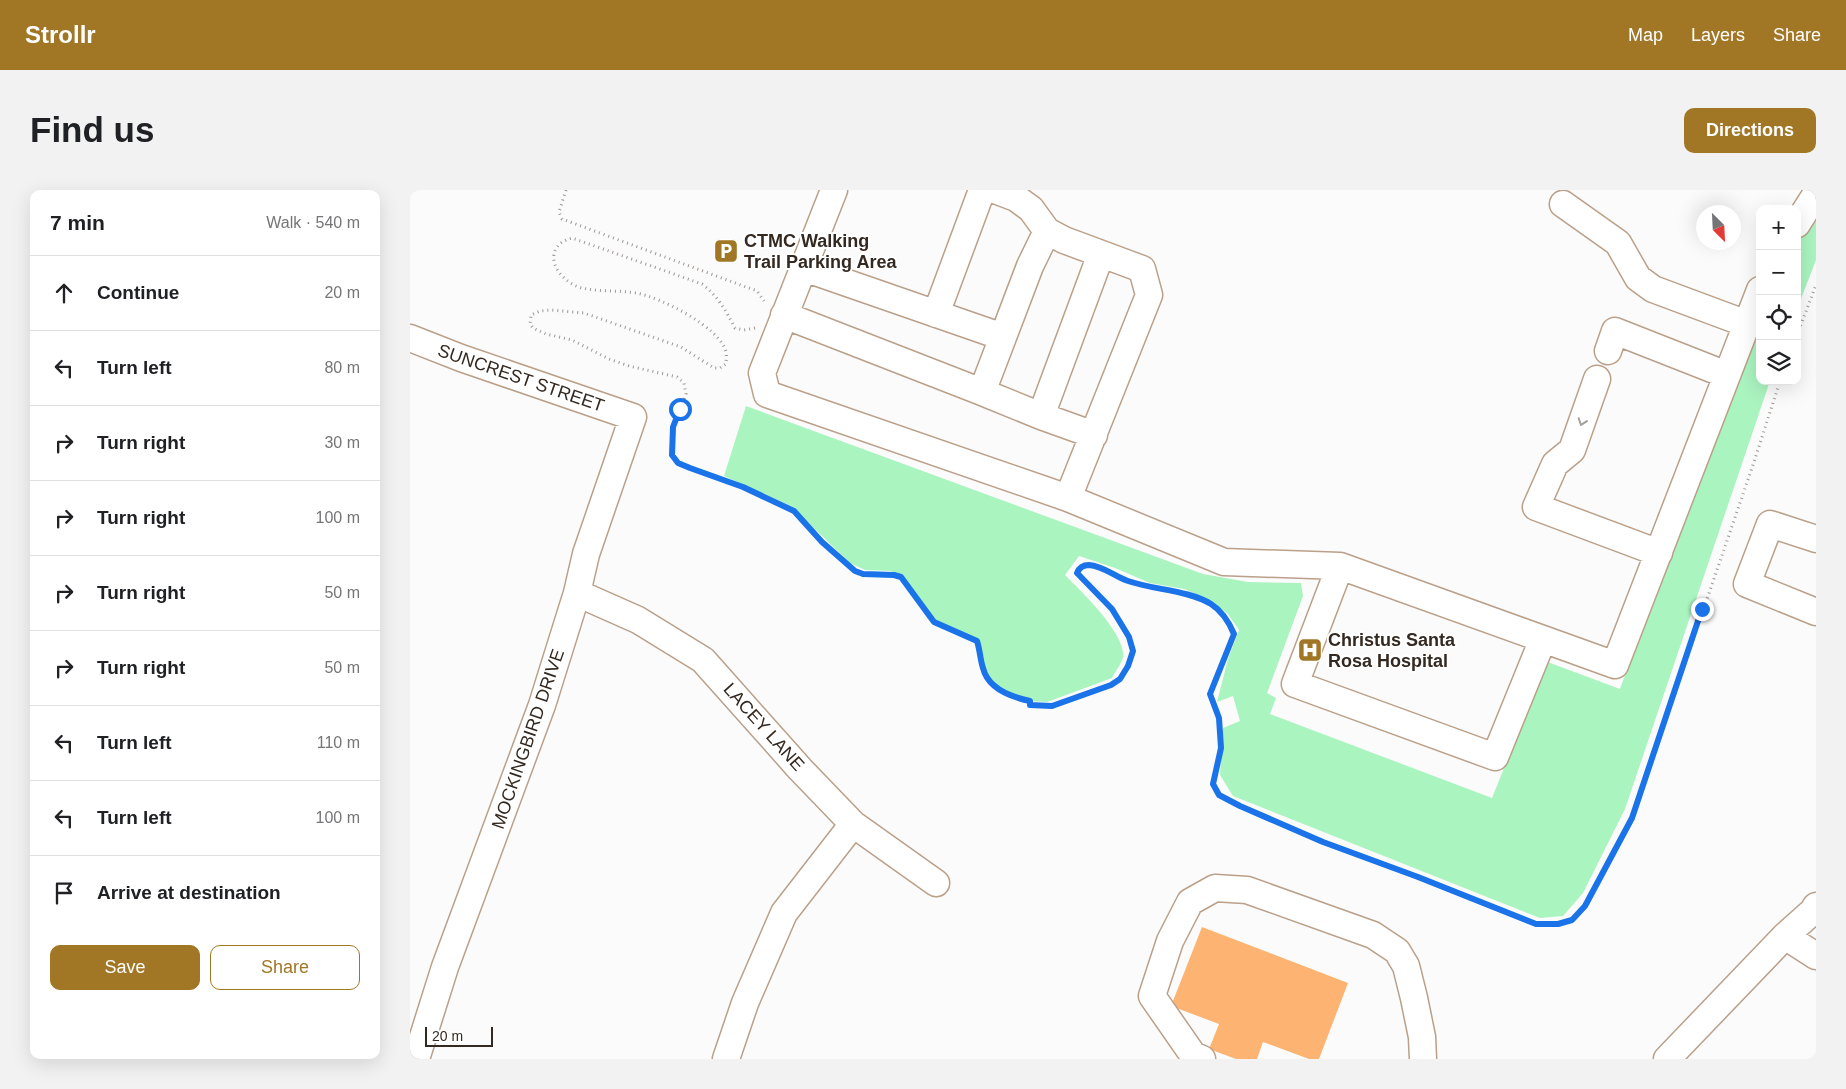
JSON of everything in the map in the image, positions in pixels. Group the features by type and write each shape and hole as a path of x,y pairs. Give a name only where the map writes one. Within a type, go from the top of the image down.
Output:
{"street":[{"path":"834,190 804,268 774,310 762,373 766,394 1068,498 1224,562 1340,566 1615,665 1758,295"},
{"path":"936,314 982,190"},
{"path":"996,190 1016,198 1031,209 1047,231 1064,240 1142,269 1149,295 1068,498"},
{"path":"1801,218 1816,194"},
{"path":"1563,204 1618,243 1638,278 1653,289 1747,324"},
{"path":"982,392 1030,266 1047,231"},
{"path":"1041,416 1102,254"},
{"path":"804,268 1003,337"},
{"path":"774,310 1041,416 1094,435"},
{"path":"1608,351 1615,331 1727,375"},
{"name":"SUNCREST STREET","path":"410,338 461,358 633,417"},
{"path":"1595,386 1572,450 1555,464 1536,507 1659,553"},
{"name":"MOCKINGBIRD DRIVE","path":"416,1059 445,967 542,706 577,593 586,554 633,417"},
{"path":"1816,540 1770,524 1747,584 1816,612"},
{"path":"1340,566 1295,684 1495,757 1543,639"},
{"name":"LACEY LANE","path":"577,593 638,620 703,660 853,824 936,883"},
{"path":"726,1059 745,1003 784,913 853,824"},
{"path":"1202,1059 1193,1056 1152,996 1170,941 1190,902 1215,888 1247,890 1373,935 1397,952 1406,966 1414,998 1422,1036 1423,1059"},
{"path":"1667,1059 1816,906"},
{"path":"1785,936 1816,956"}],"path":[{"path":"566,190 559,212 562,219 757,292 774,310"},
{"path":"759,320 755,328 744,330 735,328 722,303 702,284 572,238 561,243 555,251 554,262 560,274 567,282 582,288 636,293 655,297 672,305 706,327 722,343 727,353 726,364 720,368 714,368 682,347 584,313 540,311 531,315 530,324 533,328 546,334 572,340 609,359 629,366 677,377 684,383 686,394 673,427 672,455 678,463 743,487 794,511 822,542 855,571 863,574 901,577 934,622 977,641 983,671 991,682 1008,696 1030,701 1030,705 1052,706 1111,685 1120,679 1128,666 1133,651 1129,637 1112,609 1077,573 1079,568 1086,565 1099,567 1127,581 1181,593 1211,604 1229,621 1234,634 1210,694 1219,718 1221,748 1213,784 1219,795 1323,842 1536,924 1558,924 1572,920 1585,906 1632,818 1779,385"},
{"path":"1801,324 1816,285"}],"green space":[{"path":"1816,212 1816,260 1801,299 1801,250 1801,236"},
{"path":"1756,328 1756,385 1769,385 1625,809 1583,893 1563,916 1540,918 1233,796 1220,775 1223,728 1240,721 1233,696 1217,702 1228,659 1239,630 1228,614 1208,599 1184,589 1150,583 1115,568 1079,556 1065,575 1110,625 1122,648 1123,657 1121,662 1112,678 1047,702 1030,701 1008,696 983,671 979,647 970,638 929,616 901,577 891,571 865,570 850,563 791,506 724,476 746,406 1203,574 1248,582 1301,583 1303,596 1267,693 1276,698 1270,714 1492,798 1545,661 1620,689 1707,447"}],"building":[{"path":"1202,927 1348,983 1319,1059 1309,1059 1263,1042 1257,1059 1236,1059 1209,1049 1219,1024 1171,1006"}],"place":[{"name":"CTMC Walking Trail Parking Area","path":"726,251"},
{"name":"Christus Santa Rosa Hospital","path":"1310,650"}],"route":[{"path":"680,409 673,427 672,455 678,463 743,487 794,511 822,542 855,571 863,574 901,577 934,622 977,641 983,671 991,682 1008,696 1030,701 1030,705 1052,706 1111,685 1120,679 1128,666 1133,651 1129,637 1112,609 1077,573 1079,568 1086,565 1099,567 1127,581 1181,593 1211,604 1229,621 1234,634 1210,694 1219,718 1221,748 1213,784 1219,795 1323,842 1536,924 1558,924 1572,920 1585,906 1605,870 1632,818 1702,609"}]}
